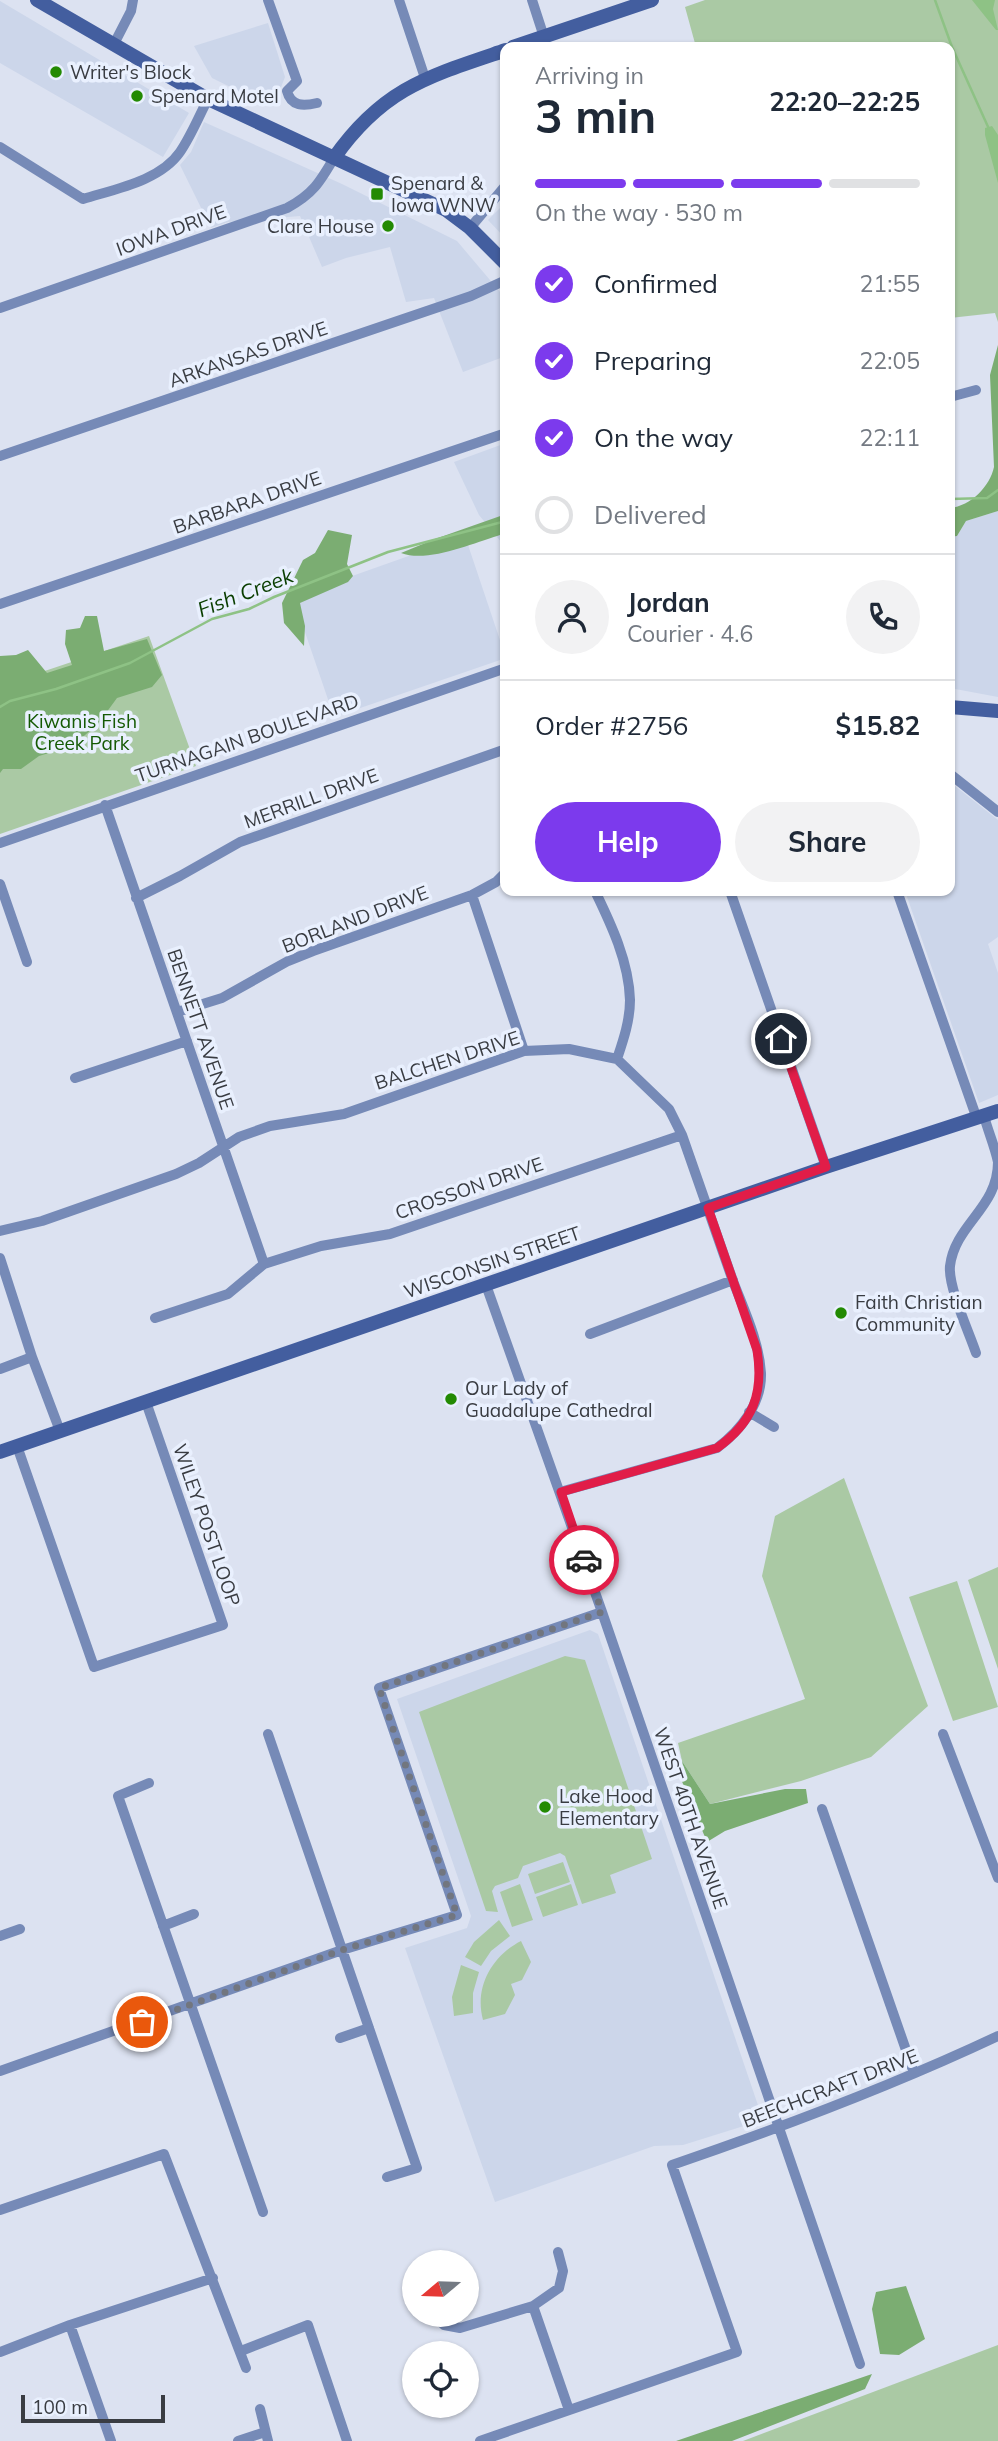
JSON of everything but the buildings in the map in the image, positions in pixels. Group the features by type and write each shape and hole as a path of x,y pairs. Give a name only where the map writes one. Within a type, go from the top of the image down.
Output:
{"street":[{"path":"37,0 208,99 446,210 470,228 500,258"},
{"path":"114,44 131,11 133,0"},
{"path":"268,0 297,80 287,91 289,99 296,104 317,103"},
{"path":"399,0 425,78"},
{"path":"531,0 544,37"},
{"path":"528,42 652,0"},
{"path":"334,158 348,138 384,103 425,78 500,52"},
{"path":"0,147 83,199 156,173 171,162 181,151 208,99"},
{"name":"IOWA DRIVE","path":"0,308 287,208 317,187 334,158"},
{"path":"470,228 500,192"},
{"name":"ARKANSAS DRIVE","path":"0,456 471,296 500,283"},
{"path":"955,396 976,390"},
{"name":"BARBARA DRIVE","path":"0,604 500,435"},
{"name":"TURNAGAIN BOULEVARD","path":"0,843 500,670"},
{"path":"955,707 998,711"},
{"name":"MERRILL DRIVE","path":"136,898 240,842 500,751"},
{"path":"955,778 998,812"},
{"name":"BENNETT AVENUE","path":"104,805 264,1264"},
{"name":"BORLAND DRIVE","path":"177,1012 222,998 288,961 313,951 472,895 500,878"},
{"path":"0,884 27,962"},
{"path":"472,895 524,1051"},
{"path":"561,1492 717,1448 732,1437 749,1412 756,1399 761,1375 751,1328 682,1135 669,1109 617,1059 625,1034 630,1000 624,965 612,926 597,896"},
{"path":"732,896 826,1167"},
{"path":"899,896 998,1163 998,1180 993,1197 983,1213 962,1233 950,1268 953,1287 976,1353"},
{"path":"75,1078 187,1041"},
{"name":"BALCHEN DRIVE","path":"0,1231 42,1221 176,1174 199,1163 239,1137 270,1126 344,1114 524,1051 569,1049 617,1059"},
{"name":"WISCONSIN STREET","path":"0,1452 826,1167 998,1111"},
{"name":"CROSSON DRIVE","path":"264,1264 321,1246 390,1234 682,1135"},
{"path":"0,1258 32,1357 60,1431"},
{"path":"155,1318 228,1294 264,1264"},
{"path":"590,1334 733,1280"},
{"name":"WEST 40TH AVENUE","path":"486,1284 561,1492 860,2364"},
{"path":"0,1369 32,1357"},
{"name":"WILEY POST LOOP","path":"17,1446 94,1667 223,1625 146,1402"},
{"path":"749,1412 774,1426"},
{"path":"0,2071 342,1950 457,1915 379,1688 602,1612"},
{"path":"268,1734 417,2168 387,2177"},
{"path":"943,1734 998,1878"},
{"path":"149,1783 118,1796 263,2212"},
{"path":"822,1809 914,2073"},
{"path":"163,1926 194,1914"},
{"path":"0,1936 20,1929"},
{"path":"340,2038 369,2028"},
{"name":"BEECHCRAFT DRIVE","path":"569,2410 737,2352 672,2165 778,2129 998,2036"},
{"path":"0,2210 164,2154 246,2368"},
{"path":"480,2322 533,2306 559,2288 563,2271 558,2252"},
{"path":"0,2352 70,2325 213,2278"},
{"path":"480,2441 569,2410 533,2306"},
{"path":"70,2325 111,2441"},
{"path":"240,2351 308,2325 348,2441"},
{"path":"238,2441 267,2436 260,2409"}],"shaded area":[{"path":"972,0 995,0 993,9 998,30 996,30"},
{"path":"0,1 189,113 163,157 0,63"},
{"path":"268,23 285,77 278,95 261,102 212,78 194,46"},
{"path":"204,122 342,184 457,241 500,292 500,358 463,372 434,298 406,302 390,247 322,267 300,216 228,222 211,228 180,165 191,152"},
{"path":"992,126 998,135 998,183 985,135 985,128"},
{"path":"500,208 500,233 488,220"},
{"path":"500,445 500,541 479,515 454,462"},
{"path":"998,511 998,697 955,689 955,536 966,521"},
{"path":"465,536 500,640 500,660 334,717 293,597"},
{"path":"955,786 998,820 998,937 988,944 998,973 998,1095 979,1103 907,896 955,896"},
{"name":"Lake Hood Elementary","path":"590,1630 598,1634 763,2120 683,2145 654,2146 495,2202 405,1948 467,1928 471,1916 397,1699"}],"green space":[{"path":"705,0 998,0 998,322 995,313 955,317 955,42 695,42 685,7"},
{"path":"998,345 998,511 966,521 955,536 955,507 972,499 984,488 994,467 990,375"},
{"path":"500,516 500,535 436,554 423,556 401,553"},
{"path":"328,530 352,535 347,564 353,576 348,582 300,603 305,626 304,646 284,623 282,603 303,560 315,553"},
{"path":"85,616 97,616 104,651 147,639 162,675 152,687 117,698 98,724 72,746 39,756 21,769 3,769 0,773 0,656 16,655 28,650 47,673 72,665 65,644 66,630 80,628"},
{"name":"Kiwanis Fish Creek Park","path":"149,636 196,766 0,834 0,686"},
{"path":"844,1478 928,1706 871,1757 801,1781 710,1804 682,1761 678,1743 805,1699 762,1576 775,1516"},
{"path":"998,1567 998,1669 968,1580"},
{"path":"957,1581 998,1707 953,1721 909,1597"},
{"path":"565,1656 585,1660 652,1859 610,1875 616,1893 582,1904 565,1856 560,1853 523,1866 518,1878 495,1886 492,1891 498,1912 486,1911 419,1712"},
{"path":"682,1761 710,1804 785,1789 806,1789 808,1803 725,1831 707,1842 676,1767"},
{"path":"563,1862 570,1882 535,1894 528,1874"},
{"path":"520,1884 533,1920 512,1927 500,1892"},
{"path":"571,1884 578,1905 543,1917 536,1897"},
{"path":"499,1920 510,1936 491,1951 481,1966 465,1957 474,1942"},
{"path":"521,1941 531,1962 522,1980 511,1984 515,1995 505,2014 483,2020 483,1984 494,1964"},
{"path":"461,1965 479,1972 473,1993 473,2013 454,2016 452,1997"},
{"path":"906,2286 925,2339 899,2355 880,2354 872,2309 876,2292"},
{"path":"998,2345 998,2441 743,2441"},
{"path":"872,2374 865,2389 732,2441 676,2441"}],"waterway":[{"name":"Fish Creek","path":"935,0 950,42"},
{"name":"Fish Creek","path":"955,54 989,129"},
{"name":"Fish Creek","path":"955,499 987,498 998,490"},
{"name":"Fish Creek","path":"0,707 10,701 56,689 130,663 212,619 249,609 388,552 500,523"}],"way so far":[{"path":"142,2022 342,1950 457,1915 379,1688 602,1612 584,1560"}],"place":[{"name":"Writer's Block","path":"56,72"},
{"name":"Spenard Motel","path":"137,96"},
{"name":"Spenard & Iowa WNW","path":"377,194"},
{"name":"Clare House","path":"388,226"},
{"name":"Faith Christian Community","path":"841,1313"},
{"name":"Our Lady of Guadalupe Cathedral","path":"451,1399"},
{"name":"Lake Hood Elementary","path":"545,1807"}],"route":[{"path":"584,1560 561,1492 717,1448 743,1424 756,1399 761,1375 757,1350 708,1208 826,1167 781,1039"}]}
